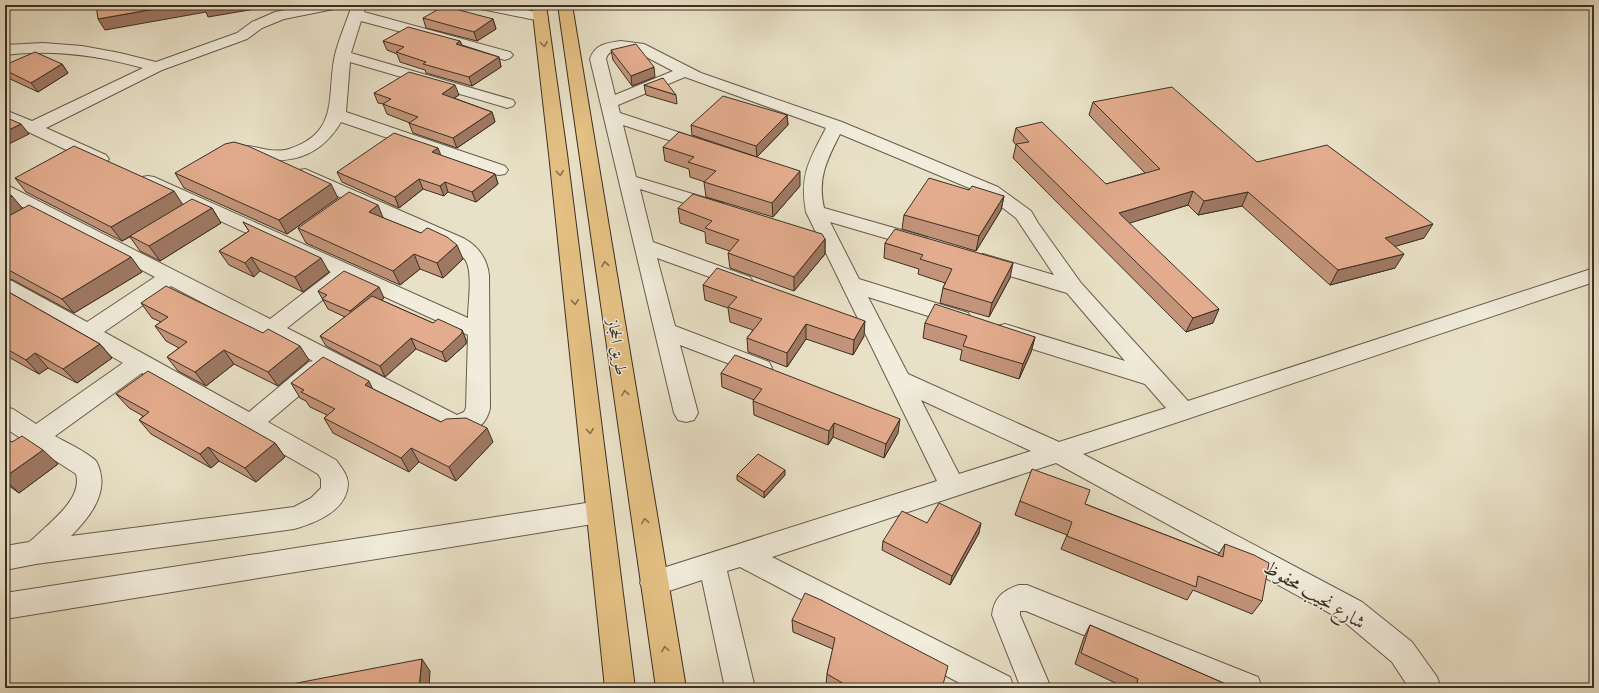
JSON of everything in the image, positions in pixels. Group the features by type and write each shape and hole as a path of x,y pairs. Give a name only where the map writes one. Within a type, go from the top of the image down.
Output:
{"main road":[{"name":"طريق الحجاز","path":"565,5 671,688"},
{"path":"540,11 620,688"}],"street":[{"path":"34,127 157,67 242,36 279,10 334,5"},
{"path":"481,5 540,11"},
{"path":"262,155 283,155 294,153 314,144 326,133 337,115 343,55 358,10 505,55"},
{"path":"686,413 598,56 608,48 621,44 634,45 695,76 836,126 992,191 1024,215 1029,225 1074,288 1183,412"},
{"path":"5,50 31,47 68,49 106,54 157,67"},
{"path":"343,55 507,103"},
{"path":"610,109 685,71"},
{"path":"610,109 715,150"},
{"path":"5,115 115,165"},
{"path":"337,115 499,170"},
{"path":"836,126 817,162 804,180 815,212 953,487"},
{"path":"53,158 74,147"},
{"path":"10,184 41,210 452,423 462,424 472,420 478,412 478,267 471,253 456,243 262,155 242,150 221,154"},
{"path":"135,175 169,183 201,204 478,330"},
{"path":"628,180 733,212"},
{"path":"337,210 355,197"},
{"path":"182,216 201,204"},
{"path":"23,220 41,210"},
{"path":"815,212 937,248"},
{"path":"288,244 306,231"},
{"path":"808,236 830,242"},
{"path":"122,252 142,240"},
{"path":"644,246 762,289"},
{"path":"967,257 1074,288"},
{"path":"271,329 347,271"},
{"path":"654,583 1058,453 1594,275"},
{"path":"88,333 170,277"},
{"path":"851,284 1153,378"},
{"path":"5,286 327,467 333,473 336,481 328,500 306,515 294,518 36,552 5,558"},
{"path":"851,321 873,329"},
{"path":"665,331 776,374"},
{"path":"250,424 329,359"},
{"path":"37,436 140,362"},
{"name":"شارع نجيب محفوظ","path":"899,380 1058,453 1352,611 1402,652 1426,688"},
{"path":"5,416 87,468 91,476 91,486 88,497 81,508 36,552"},
{"path":"895,420 925,432"},
{"path":"5,606 599,512"},
{"path":"742,555 999,688"},
{"path":"712,565 740,688"},
{"path":"1036,688 1006,615 1008,605 1011,600 1016,598 1027,598 1247,688"}],"building":[{"path":"96,5 177,5 98,19"},
{"path":"444,6 493,19 474,32 423,18"},
{"path":"408,27 460,41 456,44 499,57 469,77 423,64 426,62 396,52 404,47 383,41"},
{"path":"636,44 654,67 631,76 611,50"},
{"path":"35,52 62,64 31,83 5,70 5,65"},
{"path":"409,72 455,85 442,94 492,112 453,138 409,123 418,117 383,104 391,99 374,93"},
{"path":"663,78 676,95 644,85"},
{"path":"1172,87 1257,162 1327,145 1433,224 1385,238 1404,254 1338,270 1248,192 1204,201 1193,191 1119,213 1219,309 1193,318 1016,144 1029,142 1016,128 1042,122 1106,184 1160,169 1093,102"},
{"path":"723,96 787,115 756,146 691,125"},
{"path":"5,117 21,124 5,132"},
{"path":"679,132 800,171 772,203 704,182 716,171 688,162 694,157 663,147"},
{"path":"394,133 438,148 432,152 495,174 472,192 445,182 440,186 419,179 395,197 337,172"},
{"path":"234,142 248,146 331,184 279,220 175,173 225,144"},
{"path":"74,146 174,191 111,227 15,178"},
{"path":"929,178 969,190 972,186 1004,196 979,236 904,215"},
{"path":"5,192 12,196 5,199"},
{"path":"349,192 378,205 369,212 421,233 427,228 430,229 447,237 457,245 437,263 414,254 393,271 298,228"},
{"path":"693,194 822,234 825,239 794,277 728,253 739,240 705,228 712,221 678,208"},
{"path":"192,199 212,208 149,246 130,236"},
{"path":"29,205 131,257 62,299 5,268 5,218"},
{"path":"243,222 321,258 295,277 251,257 245,263 219,251 249,231"},
{"path":"895,229 1013,263 992,303 943,288 952,269 920,259 923,255 885,243"},
{"path":"717,268 865,321 854,340 806,324 787,353 747,338 762,319 728,307 737,297 703,285"},
{"path":"344,271 379,287 350,311 322,299 327,295 318,291"},
{"path":"166,286 263,333 268,329 300,346 268,372 224,350 195,372 167,357 187,342 155,326 168,317 141,303"},
{"path":"5,290 100,344 63,369 35,353 26,360 5,348"},
{"path":"372,296 433,323 438,319 462,330 462,333 442,352 411,338 380,366 320,336"},
{"path":"935,304 1035,337 1023,364 963,346 967,336 925,323"},
{"path":"735,355 900,419 886,444 834,423 829,431 753,401 762,389 721,373"},
{"path":"323,357 369,381 365,385 441,422 446,419 466,418 487,428 449,467 411,448 401,458 324,418 335,409 301,392 304,390 291,383"},
{"path":"148,371 275,443 245,468 208,447 200,454 139,420 149,412 116,394"},
{"path":"22,436 43,450 5,477 5,438 12,442"},
{"path":"758,454 785,470 764,492 737,475"},
{"path":"1032,469 1090,490 1085,504 1223,557 1225,544 1254,555 1269,563 1262,601 1198,576 1196,587 1067,536 1072,522 1020,501"},
{"path":"939,503 981,523 952,576 883,541 902,511 927,523"},
{"path":"805,593 948,666 942,688 851,688 827,674 835,638 792,620"},
{"path":"1090,625 1235,688 1135,688 1138,679 1081,653"},
{"path":"422,659 419,688 271,688"}]}
